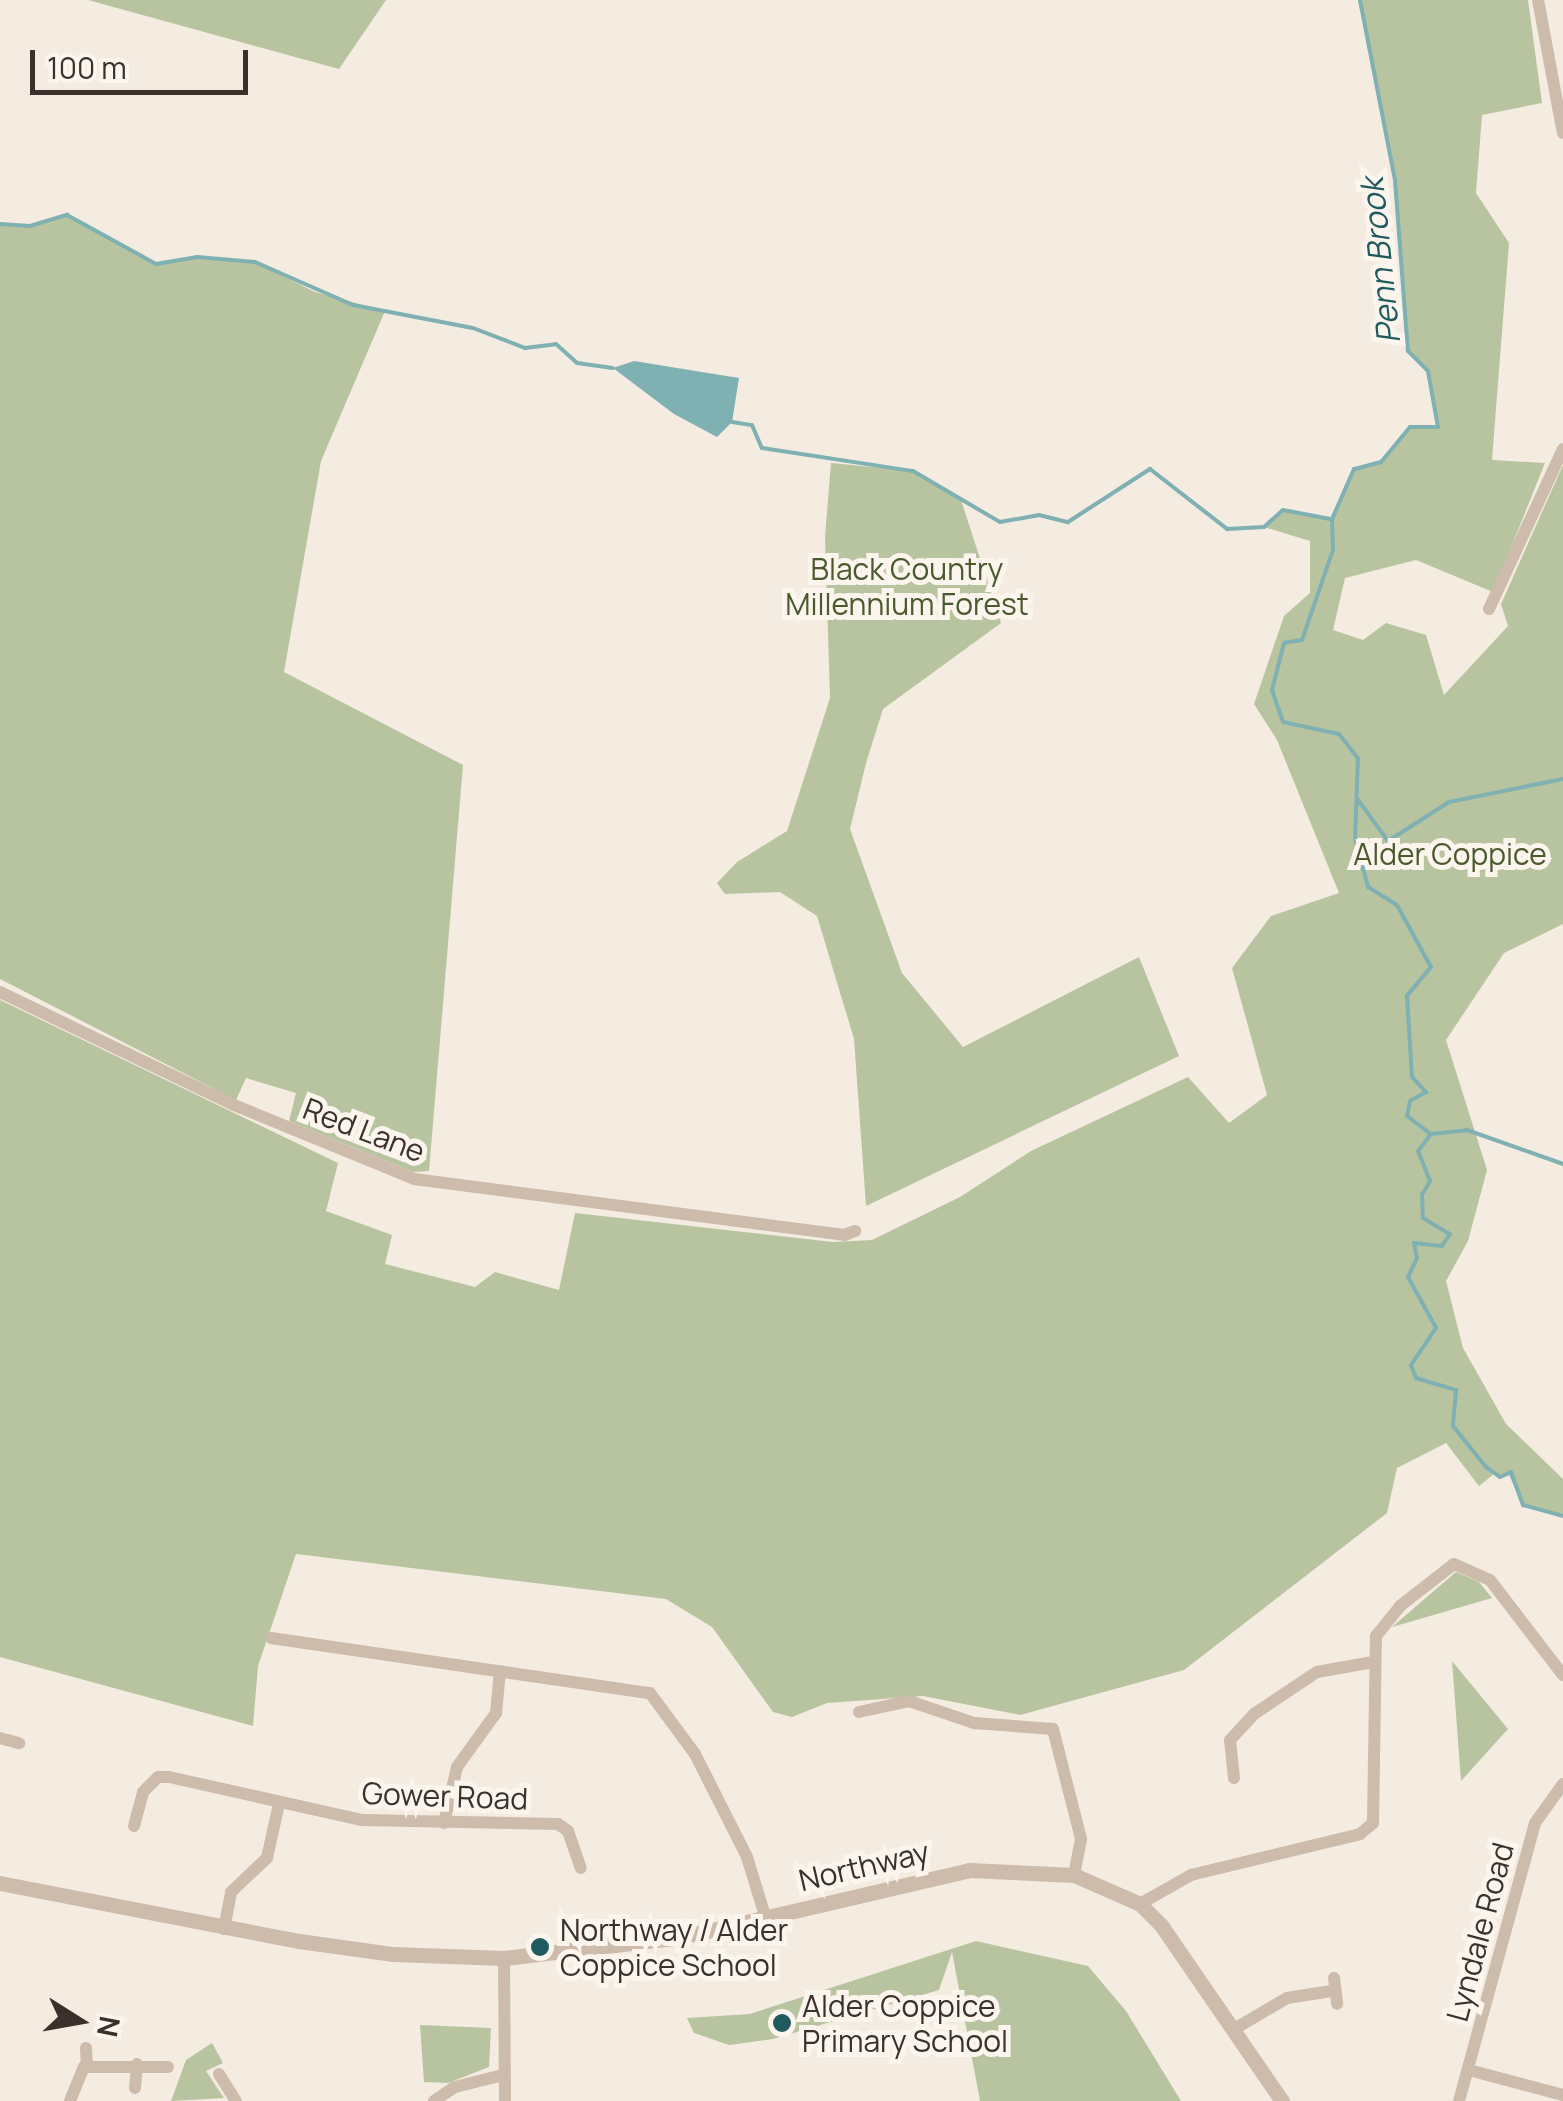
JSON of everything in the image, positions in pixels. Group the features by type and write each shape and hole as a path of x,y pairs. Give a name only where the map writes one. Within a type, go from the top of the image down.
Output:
{"street":[{"path":"1538,0 1563,133"},
{"path":"1489,610 1563,450"},
{"name":"Red Lane","path":"0,992 234,1105 414,1179 844,1236 855,1231"},
{"path":"1140,1904 1191,1875 1360,1834 1373,1823 1373,1662 1386,1620 1442,1572 1465,1565 1490,1580 1563,1675"},
{"path":"271,1638 629,1688 658,1700 696,1754 740,1843 766,1919"},
{"path":"1234,1778 1230,1740 1254,1714 1317,1672 1373,1662"},
{"path":"444,1823 448,1786 496,1713 500,1670"},
{"path":"859,1712 910,1700 974,1723 1036,1722 1053,1729 1081,1839 1074,1874"},
{"path":"0,1738 19,1743"},
{"name":"Gower Road","path":"134,1826 143,1792 158,1777 362,1820 558,1824 568,1832 581,1868"},
{"name":"Lyndale Road","path":"1459,2101 1535,1824 1563,1784"},
{"path":"224,1929 231,1892 268,1858 280,1804"},
{"name":"Northway","path":"0,1883 224,1929 393,1954 504,1958 616,1948 766,1919 968,1870 1074,1874 1140,1904 1236,2028 1282,2101"},
{"path":"504,1958 505,2101"},
{"path":"1236,2028 1287,1998 1334,1991"},
{"path":"70,2101 87,2066 86,2048"},
{"path":"135,2088 137,2064"},
{"path":"87,2066 168,2067"},
{"path":"1469,2070 1563,2095"},
{"path":"219,2074 236,2101"},
{"path":"434,2101 455,2087 503,2075"}],"green space":[{"path":"88,0 386,0 339,69"},
{"name":"Alder Coppice","path":"1360,0 1528,0 1542,103 1482,115 1476,193 1509,243 1492,460 1545,463 1493,592 1416,560 1345,578 1333,630 1363,640 1386,623 1426,635 1444,695 1508,626 1501,604 1563,465 1563,924 1504,953 1446,1040 1487,1170 1468,1241 1446,1281 1463,1348 1506,1424 1563,1479 1563,1516 1523,1506 1509,1475 1494,1474 1479,1486 1446,1443 1397,1468 1387,1513 1184,1670 1020,1715 923,1696 827,1703 792,1717 773,1712 712,1627 666,1599 296,1554 258,1666 253,1726 0,1657 0,1000 338,1163 326,1211 392,1235 385,1264 475,1287 495,1272 559,1290 575,1213 833,1242 872,1240 960,1197 1031,1151 1188,1077 1229,1123 1267,1095 1232,968 1271,916 1339,893 1277,740 1254,704 1284,616 1310,593 1310,541 1264,527 1283,510 1332,519 1354,469 1381,462 1410,427 1438,427 1428,371 1408,351 1395,180"},
{"path":"67,215 156,264 197,257 255,262 315,292 385,311 321,461 284,672 463,765 429,1171 413,1172 289,1121 296,1093 246,1078 236,1100 0,979 0,224 30,226"},
{"name":"Black Country Millennium Forest","path":"831,463 913,471 960,497 1001,623 883,709 866,763 850,829 902,973 963,1047 1139,957 1179,1056 866,1206 854,1039 817,916 780,892 725,894 717,883 737,862 787,831 830,698 825,537"},
{"path":"1456,1572 1479,1582 1492,1598 1392,1627"},
{"path":"1452,1661 1508,1729 1461,1781"},
{"path":"976,1941 1088,1966 1126,2011 1181,2101 980,2101 952,1952 939,1990 773,2039 729,2045 694,2033 687,2018 750,2014"},
{"path":"420,2025 491,2028 489,2067 448,2083 424,2082"},
{"path":"212,2043 223,2063 206,2071 224,2098 171,2101 186,2060"}],"water":[{"path":"634,361 739,378 732,422 717,437 674,414 613,368"}],"waterway":[{"name":"Penn Brook","path":"1360,0 1395,180 1408,351 1428,371 1438,427 1410,427 1381,462 1354,469 1332,519 1333,550 1302,640 1284,643 1272,690 1283,722 1339,734 1358,758 1355,838 1368,887 1397,905 1431,967 1407,996 1412,1077 1426,1092 1410,1101 1407,1116 1431,1134 1418,1151 1430,1181 1422,1195 1423,1218 1450,1234 1442,1246 1414,1243 1417,1258 1408,1277 1436,1328 1411,1365 1416,1378 1456,1390 1453,1426 1486,1467 1500,1477 1511,1472 1523,1505 1563,1516"},
{"path":"0,224 30,226 67,215 156,264 197,257 255,262 353,305 473,328 525,348 556,344 577,363 613,368"},
{"path":"732,422 752,425 762,448 913,471 1000,522 1039,515 1068,522 1150,469 1227,529 1264,527 1283,510 1330,519"},
{"path":"1358,800 1388,841 1449,802 1563,779"},
{"path":"1431,1134 1467,1130 1563,1164"}],"place":[{"name":"Northway / Alder Coppice School","path":"540,1947"},
{"name":"Alder Coppice Primary School","path":"782,2023"}]}
